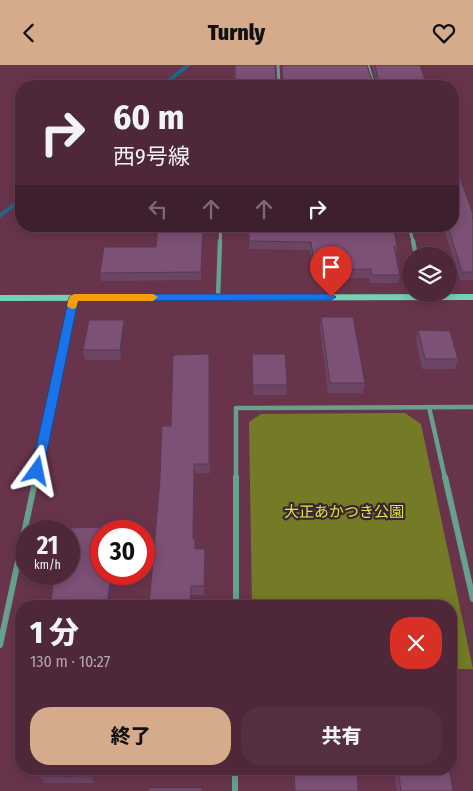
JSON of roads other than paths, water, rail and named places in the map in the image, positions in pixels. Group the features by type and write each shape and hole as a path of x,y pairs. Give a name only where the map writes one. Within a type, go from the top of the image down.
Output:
{"street":[{"path":"278,65 279,80"},
{"path":"368,65 372,80"},
{"path":"218,297 221,232"},
{"path":"410,232 414,247"},
{"path":"0,298 402,295"},
{"path":"457,296 473,297"},
{"path":"0,645 74,297"},
{"path":"429,407 473,599"},
{"path":"236,600 236,408 473,407"},
{"path":"235,775 235,791"}],"waterway":[{"path":"169,80 188,65"},
{"path":"0,216 15,204"}],"park label":[{"name":"大正あかつき公園","path":"344,512"}]}
